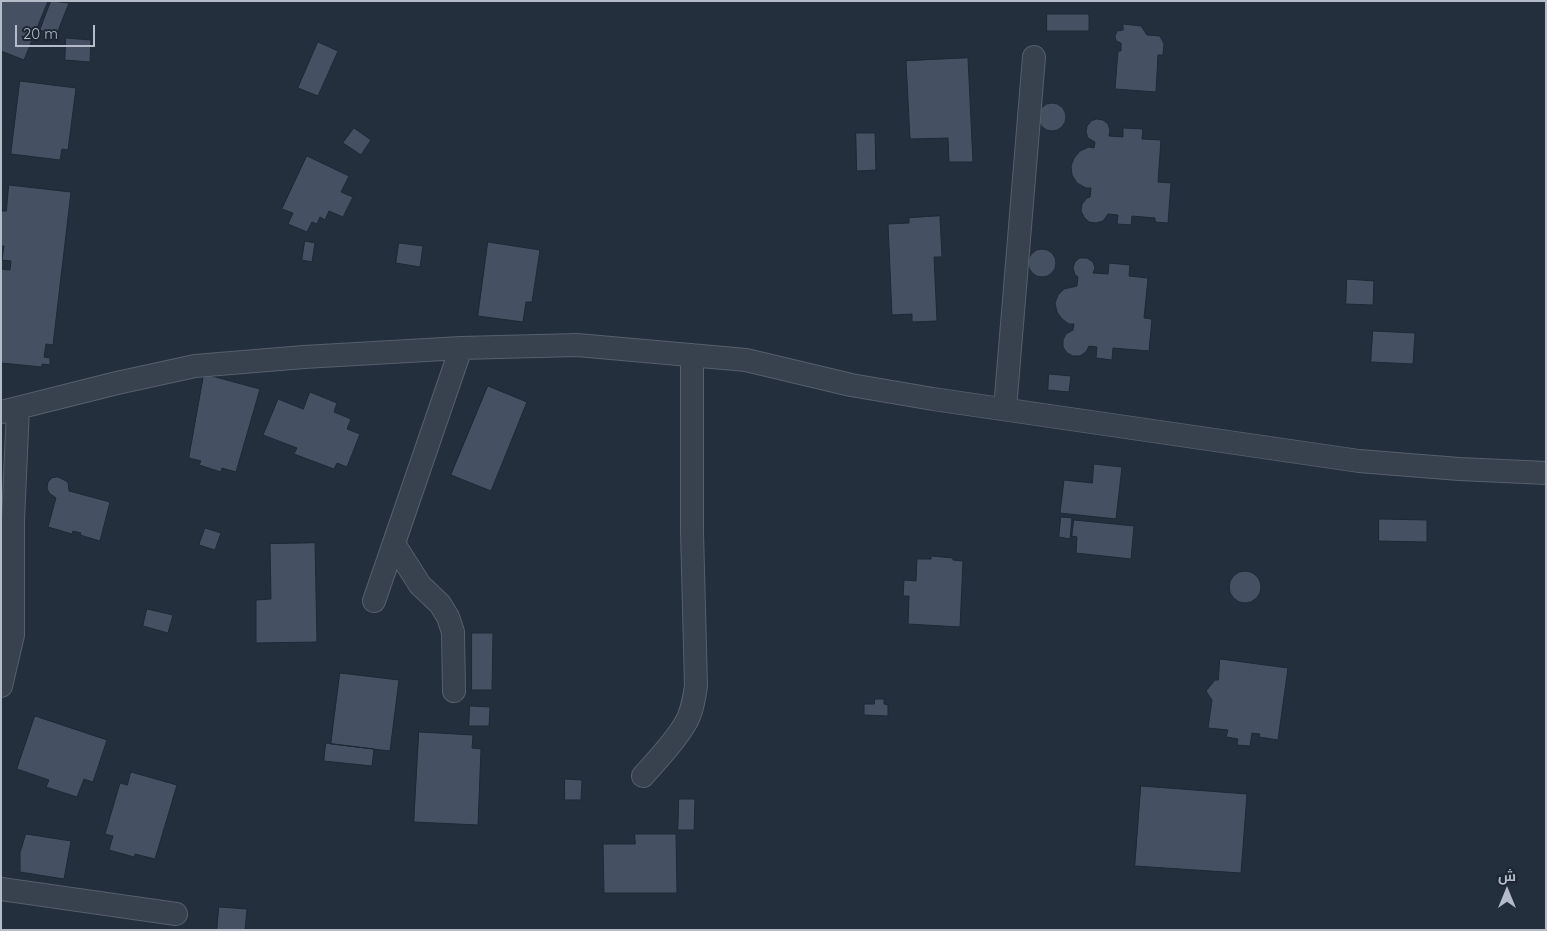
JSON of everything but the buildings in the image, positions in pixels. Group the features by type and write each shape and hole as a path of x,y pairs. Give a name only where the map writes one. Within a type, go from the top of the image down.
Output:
{"street":[{"path":"1005,409 1034,57"},
{"path":"1,686 13,635 10,410 117,383 195,366 304,357 461,348 577,345 746,360 851,385 1359,461 1459,470 1546,473"},
{"path":"374,602 461,348"},
{"path":"642,776 668,748 686,723 696,686 692,532 692,355"},
{"path":"394,544 420,585 440,604 448,616 453,632 454,690"},
{"path":"1,889 176,914"}]}
